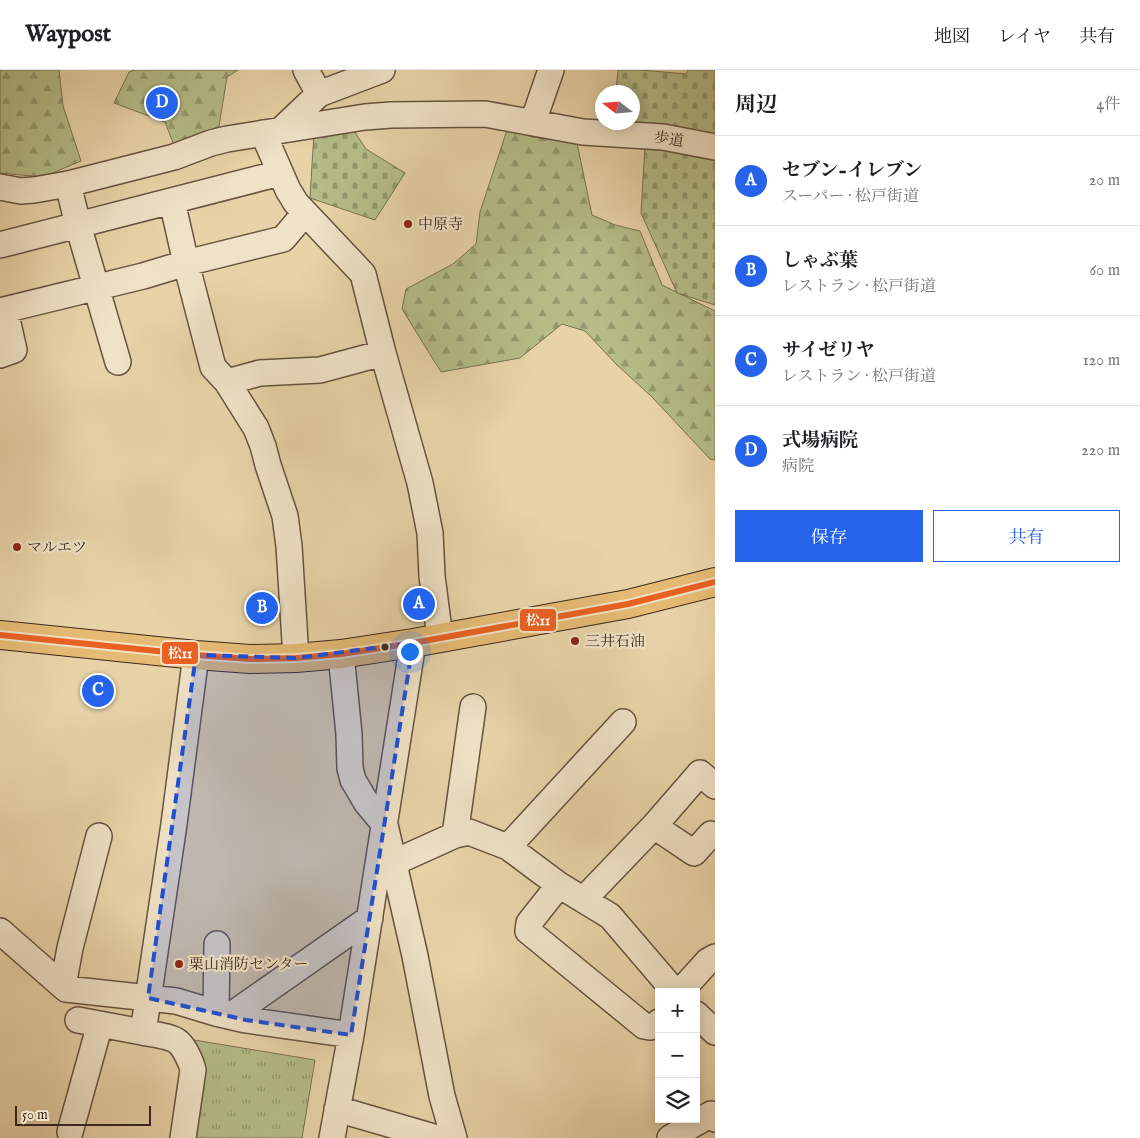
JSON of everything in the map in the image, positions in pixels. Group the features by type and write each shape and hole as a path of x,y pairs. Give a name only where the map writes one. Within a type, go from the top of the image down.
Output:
{"main road":[{"path":"0,635 196,655 250,659 296,658 341,654 414,643 628,604 715,582"}],"street":[{"path":"306,70 320,94"},
{"path":"382,70 320,94 272,131 280,173 296,203 363,274 420,483 430,533 432,576 440,638"},
{"path":"533,122 551,70"},
{"name":"歩道","path":"0,187 21,191 68,184 174,157 226,139 365,117 391,115 485,114 583,132 663,137 715,147"},
{"path":"0,245 280,173"},
{"path":"68,184 118,362"},
{"path":"172,201 213,367 227,382 256,428 285,516 289,546 296,658"},
{"path":"0,355 14,350 2,309 96,288 186,262 283,240 305,213"},
{"path":"227,382 260,373 320,370 383,353"},
{"path":"332,1138 351,1035 414,643"},
{"path":"341,654 349,734 350,768 353,780 366,802 385,826 415,956 442,1096 454,1138"},
{"path":"142,1032 174,824 196,655"},
{"path":"455,835 473,707"},
{"path":"508,847 623,722"},
{"path":"584,899 654,826 700,772 715,786"},
{"path":"654,826 694,853 714,833"},
{"path":"393,863 455,835 469,832 508,847 559,885 610,916 672,988"},
{"path":"62,986 99,836"},
{"path":"559,885 529,923 528,930 644,1026 655,1026"},
{"path":"223,1014 370,918"},
{"path":"0,931 66,989 176,1001 246,1020 351,1035"},
{"path":"217,944 223,1014"},
{"path":"684,988 708,961 715,957"},
{"path":"700,1018 715,1032"},
{"path":"70,1132 89,1022 169,1038 177,1042 191,1060 193,1070 183,1138"},
{"path":"338,1109 437,1138"},
{"path":"670,1138 711,1114 714,1116"}],"highlighted area":[{"path":"413,643 351,1035 246,1020 148,998 196,655 296,658"}],"green space":[{"path":"0,70 59,70 63,106 81,161 43,177 0,173"},
{"path":"135,70 238,70 227,77 219,126 175,148 165,122 114,103 129,72"},
{"path":"618,70 686,74 688,70 715,70 715,140 640,128 640,85 617,85"},
{"path":"350,125 366,149 405,173 375,220 310,198 314,132"},
{"path":"508,127 532,137 577,143 592,215 615,225 640,231 662,285 715,311 715,460 710,459 652,397 616,364 585,331 562,324 520,358 441,372 402,309 406,289 453,264 476,244 480,212"},
{"path":"645,146 715,159 715,305 677,293 641,213"},
{"path":"182,1038 315,1060 302,1138 189,1138"}],"transit line":[{"name":"松11","path":"0,635 196,655 250,659 296,658 341,654 413,643 628,604 715,582"}],"place":[{"name":"式場病院","path":"162,103"},
{"name":"中原寺","path":"408,224"},
{"name":"マルエツ","path":"17,547"},
{"name":"セブン-イレブン","path":"419,604"},
{"name":"しゃぶ葉","path":"262,608"},
{"name":"三井石油","path":"575,641"},
{"name":"サイゼリヤ","path":"98,691"},
{"name":"栗山消防センター","path":"179,964"}]}
